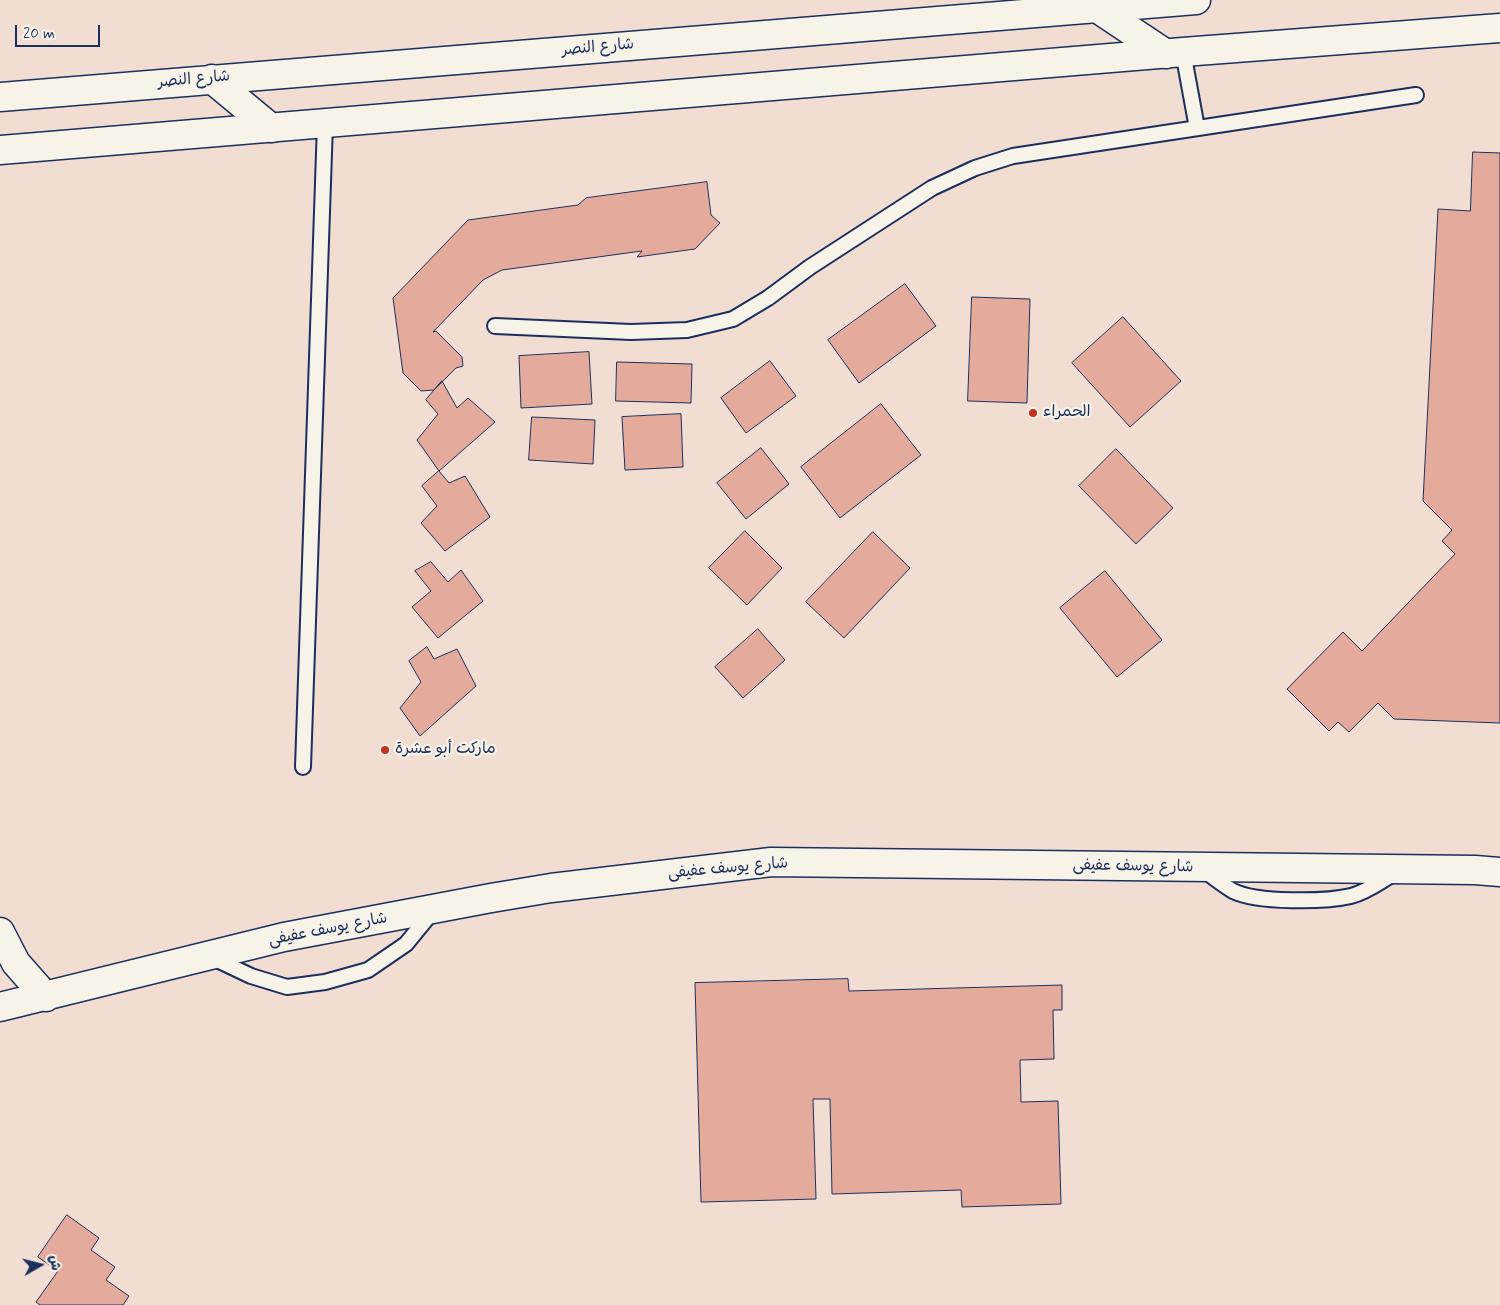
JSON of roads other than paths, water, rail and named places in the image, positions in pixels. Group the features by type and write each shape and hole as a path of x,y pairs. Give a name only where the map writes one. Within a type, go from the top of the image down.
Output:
{"street":[{"name":"شارع النصر","path":"0,97 212,78 1196,0"},
{"path":"1097,8 1175,53"},
{"path":"0,150 1500,28"},
{"path":"212,78 271,128"},
{"name":"شارع يوسف عفيفى","path":"0,1007 284,937 552,888 771,862 1475,870 1500,872"},
{"path":"0,932 16,963 46,996"}],"lane":[{"path":"1175,53 1197,128"},
{"path":"495,326 631,332 688,330 733,319 768,298 810,267 932,188 975,168 1013,156 1416,95"},
{"path":"303,766 325,124"},
{"path":"208,956 251,976 287,987 325,982 368,970 406,944 435,909"}],"place":[{"name":"الحمراء","path":"1033,413"},
{"name":"ماركت أبو عشرة","path":"385,750"}]}
